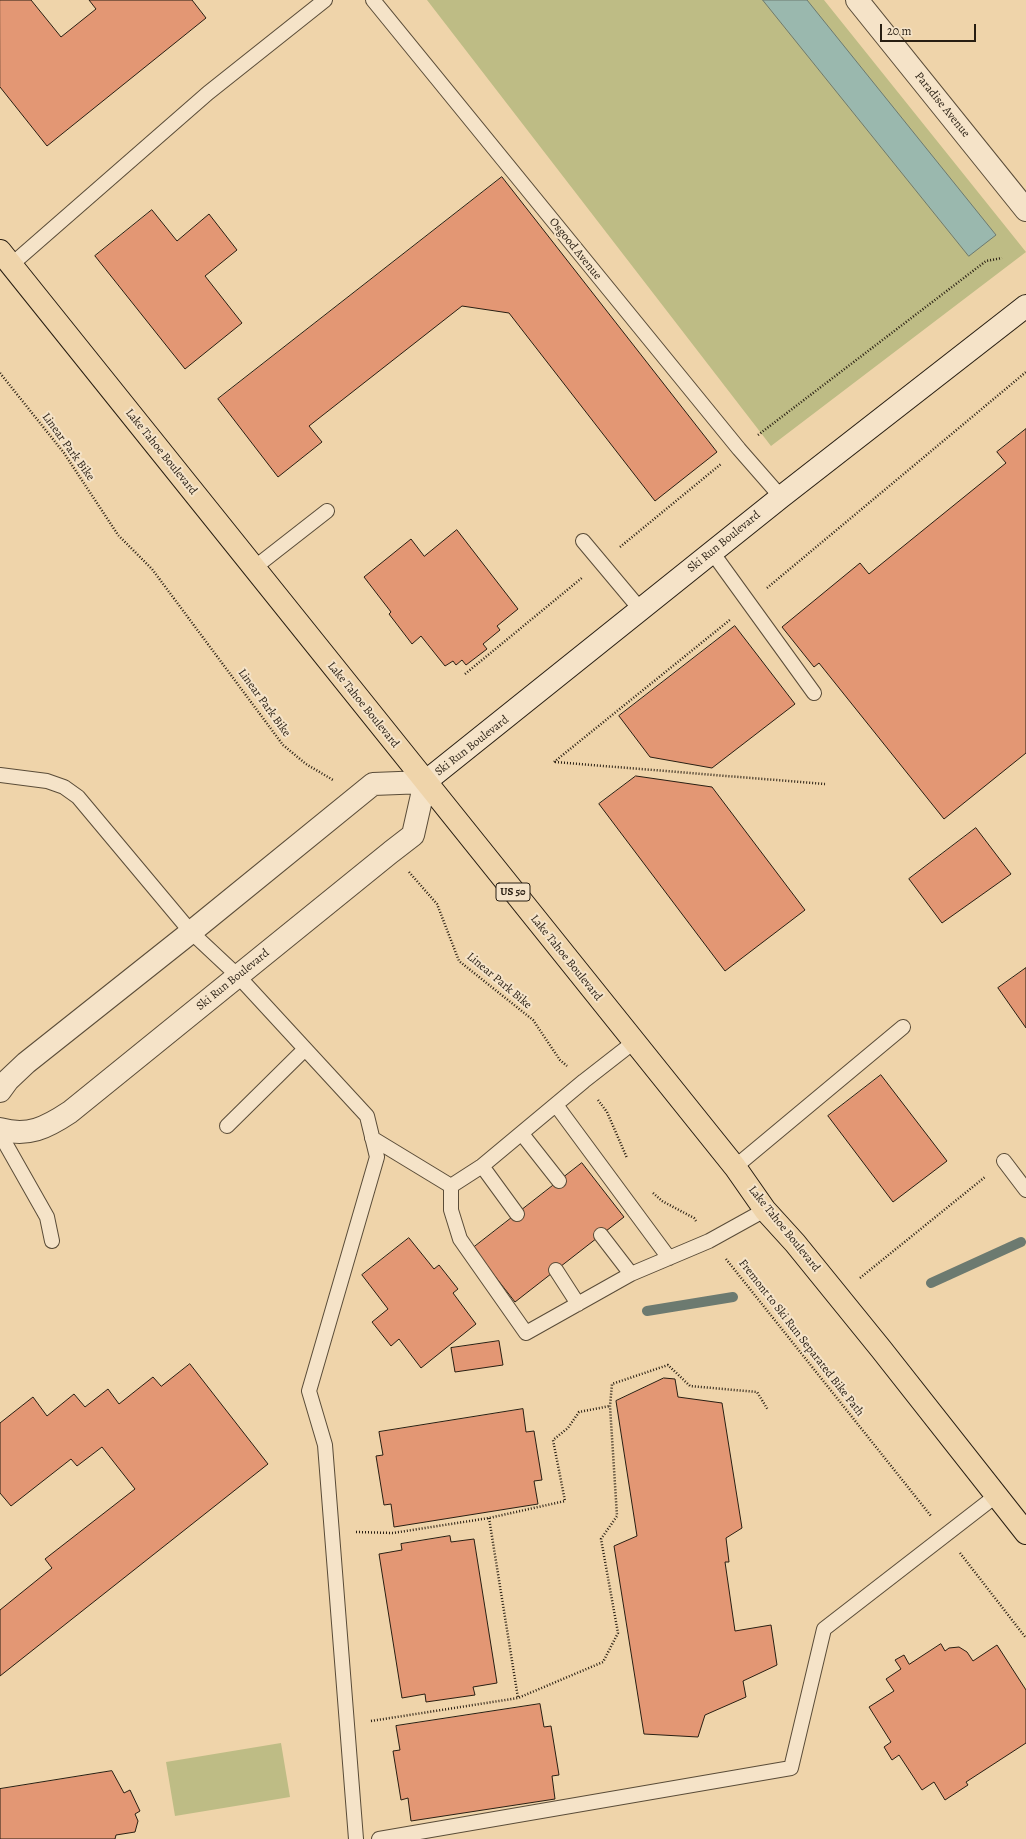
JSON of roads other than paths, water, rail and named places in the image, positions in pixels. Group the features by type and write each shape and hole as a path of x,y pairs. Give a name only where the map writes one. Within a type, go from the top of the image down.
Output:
{"highway":[{"name":"Lake Tahoe Boulevard","path":"5,258 735,1167 765,1210 795,1243 838,1296 1026,1533"}],"street":[{"name":"Paradise Avenue","path":"857,0 1026,210"},
{"name":"Ski Run Boulevard","path":"0,1091 8,1080 26,1063 191,932 373,784 425,782 476,743 640,609 781,497 1026,306"},
{"name":"Ski Run Boulevard","path":"0,1129 12,1132 29,1132 49,1126 70,1112 413,835 425,782"}],"lane":[{"path":"5,258 325,0"},
{"name":"Osgood Avenue","path":"372,0 734,443 781,497"},
{"path":"254,568 327,511"},
{"path":"583,541 640,609"},
{"path":"712,552 814,693"},
{"path":"0,775 47,781 64,787 78,797 191,932 238,976 367,1116 377,1157 309,1392 325,1445 356,1839"},
{"path":"735,1167 903,1027"},
{"path":"451,1186 482,1166 584,1081 634,1042"},
{"path":"227,1126 305,1049"},
{"path":"556,1105 669,1258"},
{"path":"0,1134 48,1217 52,1241"},
{"path":"522,1134 559,1181"},
{"path":"372,1138 451,1186"},
{"path":"1004,1161 1026,1190"},
{"path":"482,1166 517,1214"},
{"path":"451,1186 451,1210 460,1239 526,1333 631,1274 709,1241 765,1210"},
{"path":"601,1235 631,1274"},
{"path":"556,1270 578,1304"},
{"path":"378,1839 791,1768 824,1629 997,1495"}],"water":[{"path":"763,0 807,0 996,235 969,256"}],"waterway":[{"path":"931,1283 1021,1242"},
{"path":"647,1311 733,1297"}]}
